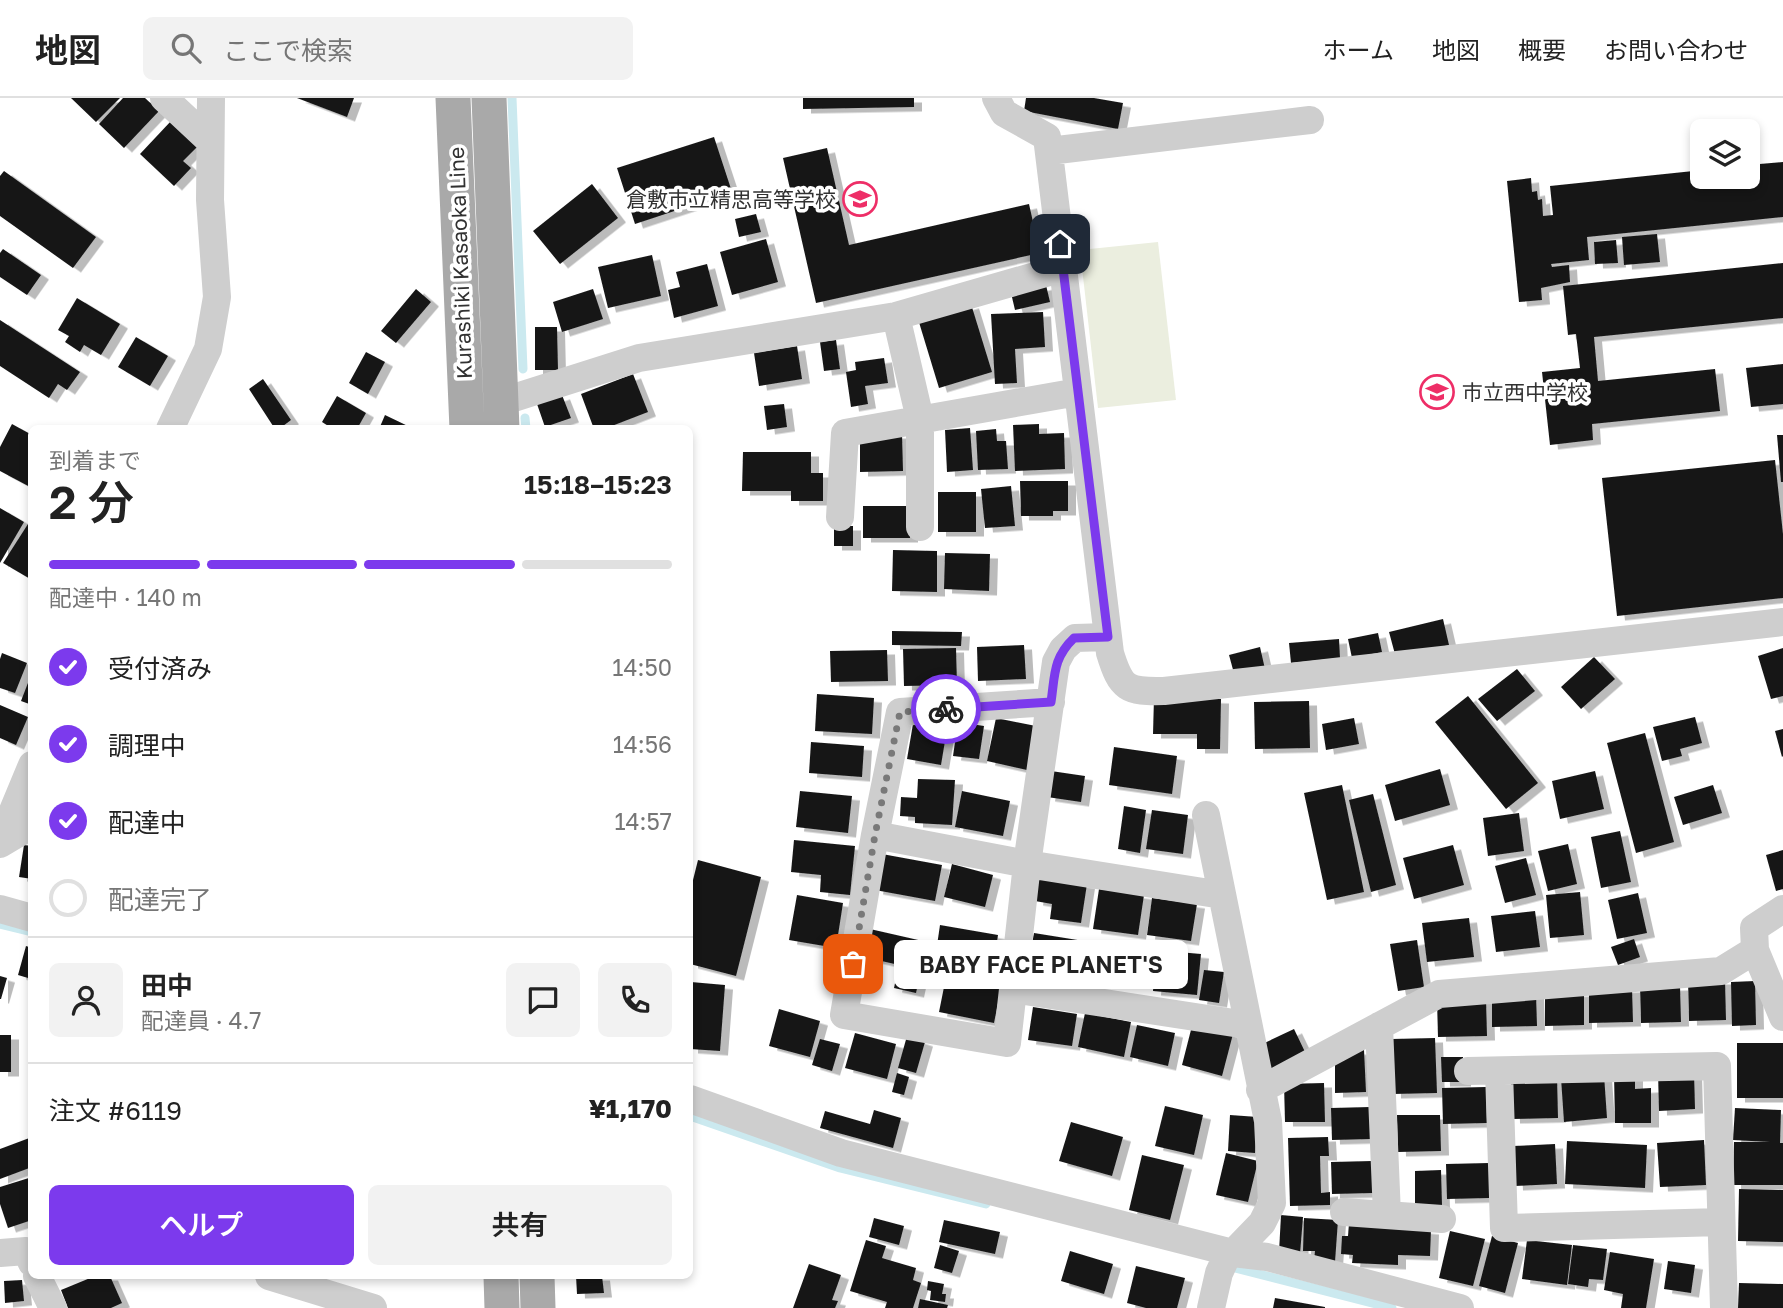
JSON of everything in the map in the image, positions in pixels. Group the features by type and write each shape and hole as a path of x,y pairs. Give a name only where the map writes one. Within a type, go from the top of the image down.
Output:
{"main road":[{"name":"Kurashiki Kasaoka Line","path":"453,98 467,425"},
{"name":"Kurashiki Kasaoka Line","path":"489,98 502,415"},
{"path":"501,1279 502,1308"},
{"path":"537,1279 538,1308"}],"street":[{"path":"164,98 210,141"},
{"path":"172,425 208,349 217,297 209,200 211,98"},
{"path":"996,98 1004,113 1048,137 1108,637 1117,677 1136,692 1783,622"},
{"path":"1049,151 1310,120"},
{"path":"502,415 639,358 896,316 1063,268"},
{"path":"896,316 920,419 920,527"},
{"path":"840,517 845,433 1078,392"},
{"path":"1051,702 900,712 875,835 844,1015 1007,1043 1027,864 1051,702 1056,662 1063,649 1074,638 1108,637"},
{"path":"0,843 28,775"},
{"path":"1206,815 1268,1121 1272,1203 1262,1223 1226,1261 1211,1308"},
{"path":"0,843 28,827"},
{"path":"875,835 1027,864 1222,895"},
{"path":"0,909 28,917"},
{"path":"1783,909 1754,928 1755,950 1783,1017"},
{"path":"1261,1090 1439,994 1721,971 1755,950"},
{"path":"1013,989 1247,1025"},
{"path":"1379,1026 1387,1215"},
{"path":"1468,1071 1717,1066 1724,1308"},
{"path":"1499,1071 1504,1228 1721,1223"},
{"path":"693,1100 841,1153 1226,1261 1267,1257 1460,1308"},
{"path":"1344,1212 1442,1219"},
{"path":"0,1254 26,1251 28,1255"},
{"path":"38,1279 53,1308"},
{"path":"279,1279 373,1308"}],"shaded area":[{"path":"1158,242 1176,400 1098,408 1080,250"}],"building":[{"path":"71,98 120,98 96,122"},
{"path":"123,98 145,98 159,111 124,148 99,124"},
{"path":"297,98 354,98 347,117"},
{"path":"803,98 914,98 914,107 803,109"},
{"path":"1026,98 1094,98 1123,103 1118,129 1024,111"},
{"path":"171,121 198,146 183,161 191,168 174,186 140,154"},
{"path":"714,137 732,192 635,224 617,168"},
{"path":"827,148 849,245 1029,204 1040,253 816,303 783,158"},
{"path":"1783,162 1783,217 1587,237 1589,260 1551,264 1552,267 1569,265 1570,282 1541,288 1542,300 1519,302 1507,181 1531,178 1532,192 1537,191 1538,200 1542,199 1543,216 1553,215 1550,186 1690,171 1690,189 1760,189 1760,164"},
{"path":"4,171 96,237 73,268 0,216 0,176"},
{"path":"592,184 618,218 560,264 533,231"},
{"path":"756,214 761,232 739,237 735,219"},
{"path":"1657,234 1660,262 1624,265 1622,237"},
{"path":"766,239 778,282 732,295 720,252"},
{"path":"1616,240 1618,263 1595,264 1594,242"},
{"path":"3,249 41,275 27,295 0,277 0,253"},
{"path":"652,255 661,296 608,308 598,267"},
{"path":"1783,263 1783,318 1594,337 1598,381 1715,369 1720,411 1592,424 1593,440 1550,445 1542,372 1580,368 1576,334 1568,335 1563,286"},
{"path":"707,264 718,306 674,318 668,290 680,287 676,272"},
{"path":"1046,285 1050,302 1015,310 1011,293"},
{"path":"416,289 431,302 396,343 381,331"},
{"path":"593,289 603,319 562,332 553,302"},
{"path":"77,298 120,324 101,355 84,345 80,352 65,342 69,336 58,330"},
{"path":"971,304 992,372 939,388 918,319"},
{"path":"1043,312 1045,347 1015,349 1017,383 995,384 991,314"},
{"path":"0,320 80,372 67,390 58,384 49,398 0,366"},
{"path":"535,327 557,327 558,370 535,370"},
{"path":"136,337 168,356 150,386 118,367"},
{"path":"836,340 840,369 824,371 820,342"},
{"path":"797,346 802,379 759,386 754,353"},
{"path":"366,352 385,362 368,394 349,383"},
{"path":"884,358 888,383 865,386 868,404 851,407 846,372 856,370 855,362"},
{"path":"1783,364 1783,404 1751,407 1746,368"},
{"path":"633,374 648,412 614,425 593,425 581,394"},
{"path":"263,379 291,420 284,425 272,425 249,389"},
{"path":"562,395 571,418 544,425 537,404"},
{"path":"337,396 366,413 359,425 327,425 322,422"},
{"path":"784,404 787,427 767,430 764,406"},
{"path":"385,415 406,425 381,425"},
{"path":"12,424 28,433 28,486 0,471 0,447"},
{"path":"1039,424 1039,434 1064,433 1065,469 1015,471 1013,425"},
{"path":"970,428 973,470 947,472 945,430"},
{"path":"996,429 997,441 1006,441 1008,469 978,470 976,431"},
{"path":"902,434 903,471 860,472 860,435"},
{"path":"1777,435 1783,435 1783,482 1781,482"},
{"path":"743,452 811,452 811,473 823,473 823,501 791,501 791,491 742,491"},
{"path":"1775,460 1783,534 1783,598 1617,616 1602,478"},
{"path":"1020,481 1068,481 1068,511 1053,511 1053,516 1021,516"},
{"path":"1011,486 1015,526 985,528 981,489"},
{"path":"938,492 976,492 976,532 938,532"},
{"path":"863,506 910,506 910,538 863,538"},
{"path":"0,508 24,522 0,563"},
{"path":"28,524 28,578 3,563"},
{"path":"834,526 853,526 853,546 834,546"},
{"path":"893,550 937,551 937,592 892,591"},
{"path":"945,553 990,554 989,591 944,589"},
{"path":"1443,619 1449,645 1396,658 1389,632"},
{"path":"892,631 962,632 961,646 892,645"},
{"path":"1378,633 1382,652 1352,658 1348,639"},
{"path":"1339,639 1340,658 1291,663 1289,643"},
{"path":"1024,645 1026,679 978,681 977,647"},
{"path":"1260,647 1265,669 1235,677 1229,655"},
{"path":"956,648 957,685 904,686 903,649"},
{"path":"1783,648 1783,696 1771,699 1758,656"},
{"path":"887,650 888,681 831,682 830,651"},
{"path":"2,653 27,663 15,693 0,688"},
{"path":"1594,657 1615,679 1581,709 1561,687"},
{"path":"1517,669 1535,691 1497,721 1478,699"},
{"path":"28,683 28,704 21,701"},
{"path":"817,694 874,698 872,734 815,731"},
{"path":"1468,696 1538,783 1506,809 1435,722"},
{"path":"1154,697 1221,699 1220,749 1197,749 1197,734 1153,734"},
{"path":"1309,701 1310,748 1255,749 1254,702"},
{"path":"0,705 28,717 16,745 0,738"},
{"path":"1695,717 1702,743 1680,749 1682,756 1662,761 1653,727"},
{"path":"996,718 1036,726 1027,770 987,761"},
{"path":"1354,718 1359,744 1326,750 1322,724"},
{"path":"958,722 984,726 979,759 953,756"},
{"path":"913,724 947,729 941,765 907,759"},
{"path":"1783,729 1783,756 1782,757 1775,731"},
{"path":"1645,733 1674,842 1636,853 1607,743"},
{"path":"811,742 864,746 862,777 809,773"},
{"path":"1114,747 1177,756 1172,794 1109,785"},
{"path":"1440,769 1450,805 1395,821 1385,785"},
{"path":"1051,771 1085,776 1081,802 1047,797"},
{"path":"1595,771 1604,809 1560,819 1552,781"},
{"path":"918,779 955,780 952,825 915,823 915,817 900,816 901,797 917,798"},
{"path":"1342,785 1364,892 1327,900 1304,793"},
{"path":"1713,785 1722,813 1683,825 1674,797"},
{"path":"800,791 852,796 848,833 796,827"},
{"path":"962,791 1010,801 1003,836 955,827"},
{"path":"1373,794 1396,885 1371,892 1349,800"},
{"path":"1124,806 1146,810 1140,853 1118,849"},
{"path":"1152,810 1188,815 1183,854 1146,849"},
{"path":"1519,813 1524,851 1488,856 1483,818"},
{"path":"1620,831 1631,882 1601,888 1591,837"},
{"path":"794,840 855,846 850,895 820,892 821,875 791,872"},
{"path":"1568,844 1577,884 1548,891 1538,851"},
{"path":"24,845 28,846 28,878 19,877"},
{"path":"1453,845 1464,885 1414,899 1403,858"},
{"path":"1783,850 1783,889 1776,891 1766,855"},
{"path":"882,854 942,865 935,901 875,890"},
{"path":"1526,858 1536,895 1505,903 1495,866"},
{"path":"698,860 761,877 736,976 693,965 693,880"},
{"path":"952,864 993,875 985,907 944,897"},
{"path":"1039,878 1087,884 1081,923 1050,919 1052,904 1035,901"},
{"path":"1099,889 1144,895 1138,935 1093,929"},
{"path":"1580,892 1584,935 1550,938 1546,895"},
{"path":"1638,893 1647,933 1617,939 1608,900"},
{"path":"797,895 843,903 836,948 789,940"},
{"path":"1152,898 1197,904 1191,941 1147,935"},
{"path":"1535,911 1540,947 1496,952 1491,916"},
{"path":"1469,918 1474,957 1427,962 1422,923"},
{"path":"940,925 998,935 993,968 935,959"},
{"path":"870,929 927,942 916,993 894,988 899,965 864,957"},
{"path":"1034,933 1090,942 1083,981 1027,972"},
{"path":"1634,939 1640,957 1618,965 1611,947"},
{"path":"1417,940 1424,987 1398,991 1390,944"},
{"path":"26,946 28,978 18,975"},
{"path":"1156,950 1201,954 1197,995 1153,991"},
{"path":"1204,970 1224,972 1219,1003 1199,1000"},
{"path":"0,976 7,978 1,999 0,999"},
{"path":"946,977 1001,988 994,1023 939,1012"},
{"path":"1688,980 1725,980 1726,1020 1689,1021"},
{"path":"1755,981 1756,1025 1732,1026 1731,982"},
{"path":"693,982 725,985 720,1051 693,1049"},
{"path":"1680,986 1681,1022 1641,1023 1640,987"},
{"path":"1632,988 1633,1022 1589,1023 1589,989"},
{"path":"1584,992 1584,1025 1545,1026 1545,993"},
{"path":"1536,994 1537,1026 1492,1027 1492,995"},
{"path":"1486,999 1487,1036 1438,1037 1437,1000"},
{"path":"1033,1007 1077,1014 1072,1046 1028,1040"},
{"path":"779,1009 820,1021 810,1057 769,1046"},
{"path":"1085,1013 1131,1022 1124,1057 1078,1047"},
{"path":"1193,1022 1233,1034 1222,1076 1182,1065"},
{"path":"1137,1025 1175,1033 1168,1066 1130,1057"},
{"path":"1294,1029 1306,1054 1269,1070 1258,1046"},
{"path":"855,1033 896,1044 887,1079 845,1068"},
{"path":"0,1035 11,1035 11,1072 0,1072"},
{"path":"907,1036 925,1042 916,1073 898,1068"},
{"path":"1435,1038 1437,1093 1393,1094 1392,1039"},
{"path":"820,1039 840,1044 832,1071 812,1065"},
{"path":"1737,1043 1783,1043 1783,1098 1737,1098"},
{"path":"1364,1050 1366,1092 1335,1093 1335,1051"},
{"path":"1441,1057 1463,1057 1463,1082 1442,1082"},
{"path":"1694,1071 1695,1109 1659,1111 1658,1072"},
{"path":"897,1073 909,1077 904,1095 892,1092"},
{"path":"1614,1074 1635,1074 1635,1089 1651,1088 1651,1123 1615,1123"},
{"path":"1604,1075 1607,1118 1564,1122 1561,1078"},
{"path":"1557,1076 1558,1118 1512,1119 1511,1084"},
{"path":"1324,1083 1325,1122 1285,1122 1284,1084"},
{"path":"1486,1087 1487,1123 1443,1124 1442,1088"},
{"path":"1165,1106 1203,1115 1194,1155 1155,1146"},
{"path":"1370,1107 1371,1139 1332,1140 1331,1108"},
{"path":"1735,1108 1781,1110 1783,1185 1733,1185 1734,1142 1770,1142 1733,1140"},
{"path":"874,1110 901,1118 893,1148 820,1128 825,1111 870,1124"},
{"path":"1230,1115 1258,1117 1255,1153 1228,1151"},
{"path":"1397,1115 1440,1115 1441,1151 1398,1152"},
{"path":"1071,1122 1123,1137 1112,1176 1059,1161"},
{"path":"1328,1137 1329,1156 1320,1156 1321,1193 1330,1192 1330,1205 1290,1206 1288,1138"},
{"path":"28,1138 28,1168 0,1179 0,1149"},
{"path":"1704,1140 1706,1185 1660,1187 1657,1143"},
{"path":"1567,1141 1647,1145 1645,1188 1565,1184"},
{"path":"1555,1144 1557,1184 1515,1186 1513,1146"},
{"path":"1226,1153 1258,1161 1248,1202 1216,1195"},
{"path":"1142,1155 1184,1165 1170,1220 1129,1210"},
{"path":"1372,1161 1373,1193 1332,1194 1331,1162"},
{"path":"1489,1163 1489,1198 1447,1199 1446,1164"},
{"path":"1441,1170 1442,1205 1415,1206 1415,1171"},
{"path":"28,1178 28,1221 8,1228 0,1204 0,1187"},
{"path":"1739,1189 1783,1190 1783,1242 1738,1241"},
{"path":"1281,1215 1303,1217 1300,1254 1279,1252"},
{"path":"874,1218 904,1226 899,1245 869,1237"},
{"path":"1304,1218 1338,1220 1335,1262 1314,1260 1315,1251 1303,1251"},
{"path":"944,1220 1000,1232 995,1254 939,1242"},
{"path":"1349,1223 1431,1230 1430,1256 1398,1255 1398,1265 1352,1263 1353,1255 1341,1254 1342,1236 1348,1236"},
{"path":"1450,1231 1485,1239 1473,1286 1439,1278"},
{"path":"1492,1236 1518,1243 1505,1293 1479,1286"},
{"path":"866,1240 886,1246 882,1258 916,1268 913,1280 921,1283 913,1308 885,1308 887,1302 850,1291"},
{"path":"1527,1240 1572,1245 1567,1285 1522,1279"},
{"path":"940,1245 959,1251 952,1273 934,1268"},
{"path":"1573,1245 1607,1249 1603,1280 1589,1279 1588,1287 1568,1284"},
{"path":"1070,1251 1113,1264 1104,1294 1061,1281"},
{"path":"1610,1252 1654,1259 1646,1308 1621,1308 1623,1294 1604,1290"},
{"path":"1668,1261 1695,1265 1691,1293 1664,1289"},
{"path":"809,1264 841,1275 832,1300 838,1301 835,1308 793,1308"},
{"path":"1136,1266 1185,1278 1177,1308 1146,1308 1127,1303"},
{"path":"88,1279 111,1279 122,1303 111,1308 68,1308 61,1290"},
{"path":"576,1279 602,1279 604,1293 577,1294"},
{"path":"22,1280 24,1301 5,1303 4,1281"},
{"path":"928,1281 944,1284 942,1294 946,1294 945,1302 930,1300"},
{"path":"1739,1283 1783,1284 1783,1308 1738,1308"},
{"path":"1275,1298 1325,1307 1325,1308 1273,1308"},
{"path":"920,1299 948,1305 947,1308 918,1308"}],"waterway":[{"path":"512,98 523,369"},
{"path":"525,418 526,425"},
{"path":"0,924 28,931"},
{"path":"693,1117 840,1168 986,1204"},
{"path":"1227,1266 1392,1308"}],"way so far":[{"path":"853,964 900,712 946,709"}],"place":[{"name":"倉敷市立精思高等学校","path":"860,199"},
{"name":"市立西中学校","path":"1437,392"},
{"name":"BABY FACE PLANET'S","path":"853,964"}],"route":[{"path":"946,709 1051,702 1056,662 1063,649 1074,638 1108,637 1060,244"}]}
